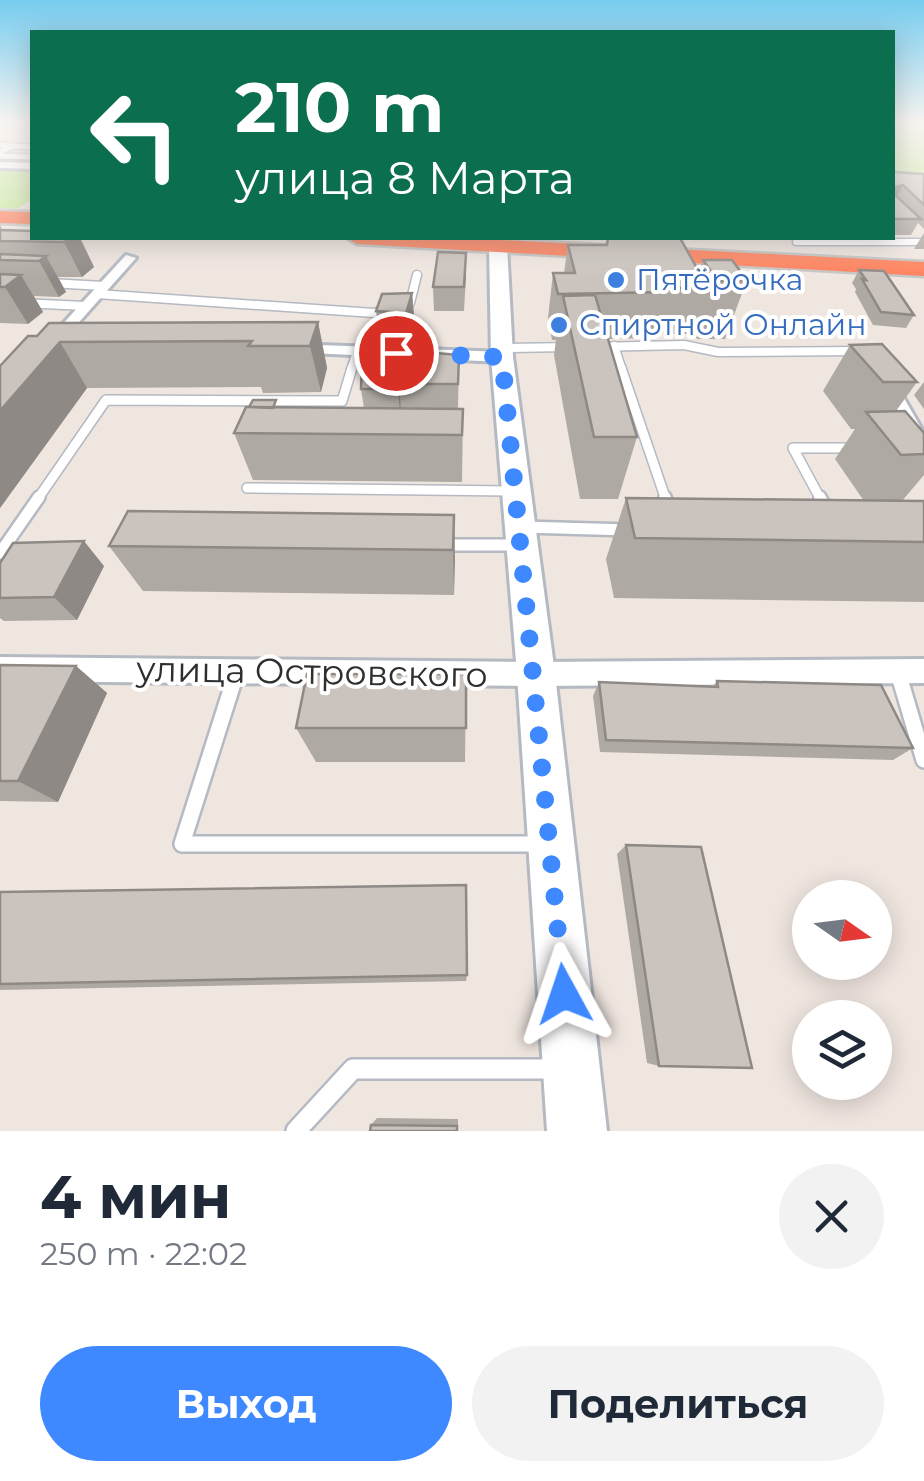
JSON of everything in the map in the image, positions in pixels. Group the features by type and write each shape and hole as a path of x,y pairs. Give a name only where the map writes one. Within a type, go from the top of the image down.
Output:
{"highway":[{"path":"0,217 30,218"},
{"path":"451,240 924,269"}],"main road":[{"path":"498,241 502,353 536,674 577,1131"}],"street":[{"path":"74,342 50,347 130,258"},
{"path":"282,349 502,353"},
{"path":"870,351 917,449"},
{"path":"887,383 916,385"},
{"name":"улица Островского","path":"0,669 536,674 924,671"}],"lane":[{"path":"914,228 924,240"},
{"path":"794,240 924,240"},
{"path":"794,240 808,262"},
{"path":"35,283 96,295 374,313 410,303 417,276"},
{"path":"0,302 96,295"},
{"path":"502,353 684,345 718,352 870,351"},
{"path":"614,346 676,531"},
{"path":"0,553 106,400 342,401 357,352"},
{"path":"352,370 364,370"},
{"path":"830,517 793,448 867,448"},
{"path":"247,488 518,521 636,530"},
{"path":"433,544 518,521"},
{"path":"897,669 924,760"},
{"path":"237,671 182,844 551,844"},
{"path":"296,1131 353,1069 571,1069"}],"green space":[{"path":"0,175 30,175 30,201 16,209 0,208"},
{"path":"895,175 924,175 924,214 895,192"}],"building":[{"path":"895,175 924,175 924,205 903,185 895,187"},
{"path":"895,195 921,219 895,219"},
{"path":"0,230 30,231 30,240 67,240 64,242 0,241"},
{"path":"608,240 681,240 708,288 558,294 553,273 575,273 568,245 607,245"},
{"path":"438,252 466,253 464,287 433,287"},
{"path":"0,254 46,256 39,261 0,260"},
{"path":"703,260 732,260 747,280 718,281"},
{"path":"859,270 884,271 914,315 881,312"},
{"path":"0,274 21,275 0,287"},
{"path":"412,293 406,313 376,311 382,294"},
{"path":"595,295 637,437 594,437 563,296"},
{"path":"318,322 310,346 248,346 252,341 60,342 0,411 0,366 28,336 37,336 49,323"},
{"path":"882,344 917,382 883,382 850,345"},
{"path":"370,354 459,355 458,384 399,384 398,389 361,389 362,364"},
{"path":"253,400 276,400 273,408 249,407"},
{"path":"246,407 463,409 462,435 234,433"},
{"path":"905,411 924,433 924,454 901,455 866,412"},
{"path":"626,498 924,501 924,542 635,538"},
{"path":"128,511 454,515 453,550 109,546"},
{"path":"84,541 54,597 0,598 0,563 13,543"},
{"path":"0,665 76,666 18,781 0,781"},
{"path":"307,674 466,674 466,728 296,728"},
{"path":"717,681 881,685 913,748 606,740 599,682 718,687"},
{"path":"626,845 701,847 752,1068 659,1066"},
{"path":"466,885 467,975 0,984 0,892"},
{"path":"371,1125 457,1126 457,1131 370,1131"}],"place":[{"name":"Пятёрочка","path":"616,280"},
{"name":"Спиртной Онлайн","path":"559,325"}],"route":[{"path":"396,353 502,357 536,674 564,994"}]}
